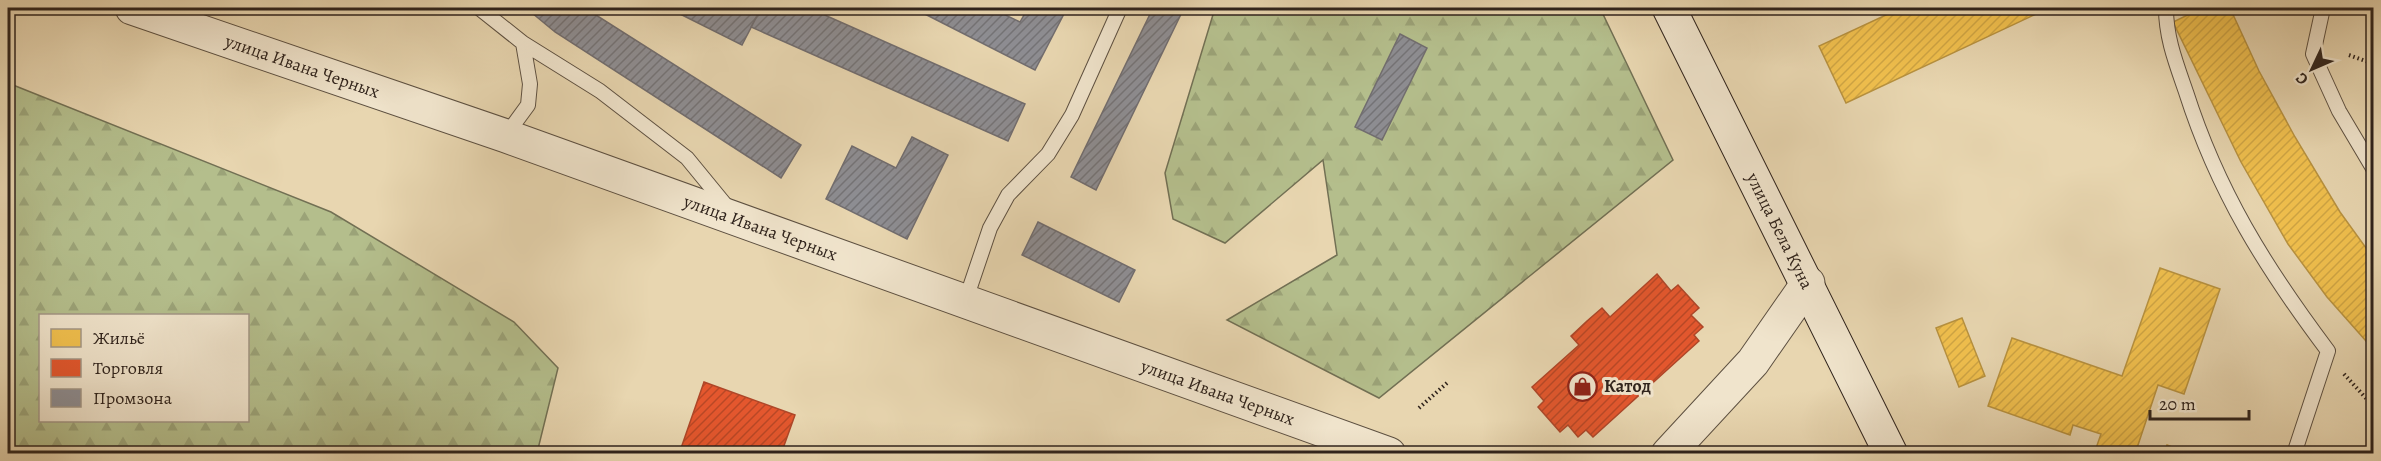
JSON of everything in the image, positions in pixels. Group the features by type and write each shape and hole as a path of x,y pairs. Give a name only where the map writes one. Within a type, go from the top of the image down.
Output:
{"street":[{"name":"улица Ивана Черных","path":"132,8 506,136 1389,453"},
{"name":"улица Бела Куна","path":"1669,8 1891,453"},
{"path":"1668,453 1753,362 1808,283"}],"lane":[{"path":"479,8 523,43 600,91 687,158 738,220"},
{"path":"965,302 990,228 1008,195 1048,154 1072,115 1120,8"},
{"path":"2166,8 2166,33 2194,118 2235,212 2279,286 2328,351 2294,453"},
{"path":"2324,8 2313,54 2339,111 2373,170"},
{"path":"506,136 528,105 530,84 523,43"}],"path":[{"path":"2349,55 2373,64"},
{"path":"2328,351 2357,391 2373,406"},
{"path":"1419,408 1447,383"}],"green space":[{"path":"1215,8 1600,8 1673,160 1379,398 1227,320 1337,255 1323,160 1225,243 1173,219 1165,173"},
{"path":"8,83 331,212 514,322 558,368 537,453 8,453"}],"building: Жильё":[{"path":"1901,8 2049,8 1846,103 1819,46"},
{"path":"2202,8 2230,8 2259,71 2295,137 2340,212 2374,259 2374,350 2327,297 2288,244 2241,162 2173,22"},
{"path":"2160,268 2220,289 2184,394 2158,385 2137,448 2154,454 2094,454 2101,434 2073,425 2070,435 1988,406 2012,338 2122,376"},
{"path":"1962,318 1985,376 1959,387 1936,328"},
{"path":"2167,445 2190,454 2164,454"}],"building: Торговля":[{"path":"1657,274 1671,291 1678,285 1699,308 1691,315 1703,327 1694,335 1699,341 1593,437 1586,430 1578,437 1568,425 1560,432 1538,407 1544,401 1532,387 1579,345 1571,336 1587,321 1602,308 1610,317"},
{"path":"704,382 795,415 781,454 679,454"}],"building: Промзона":[{"path":"526,8 585,8 801,145 781,178 555,32"},
{"path":"668,8 745,8 758,14 742,45"},
{"path":"761,8 809,8 1025,104 1008,141 751,27"},
{"path":"913,8 991,8 1020,22 1028,8 1067,8 1035,70"},
{"path":"1153,8 1184,8 1096,190 1071,177"},
{"path":"1400,34 1427,48 1382,140 1355,127"},
{"path":"912,137 948,155 907,239 826,199 852,146 896,168"},
{"path":"1038,222 1135,270 1119,302 1022,255"}],"place":[{"name":"Катод","path":"1583,386"}]}
